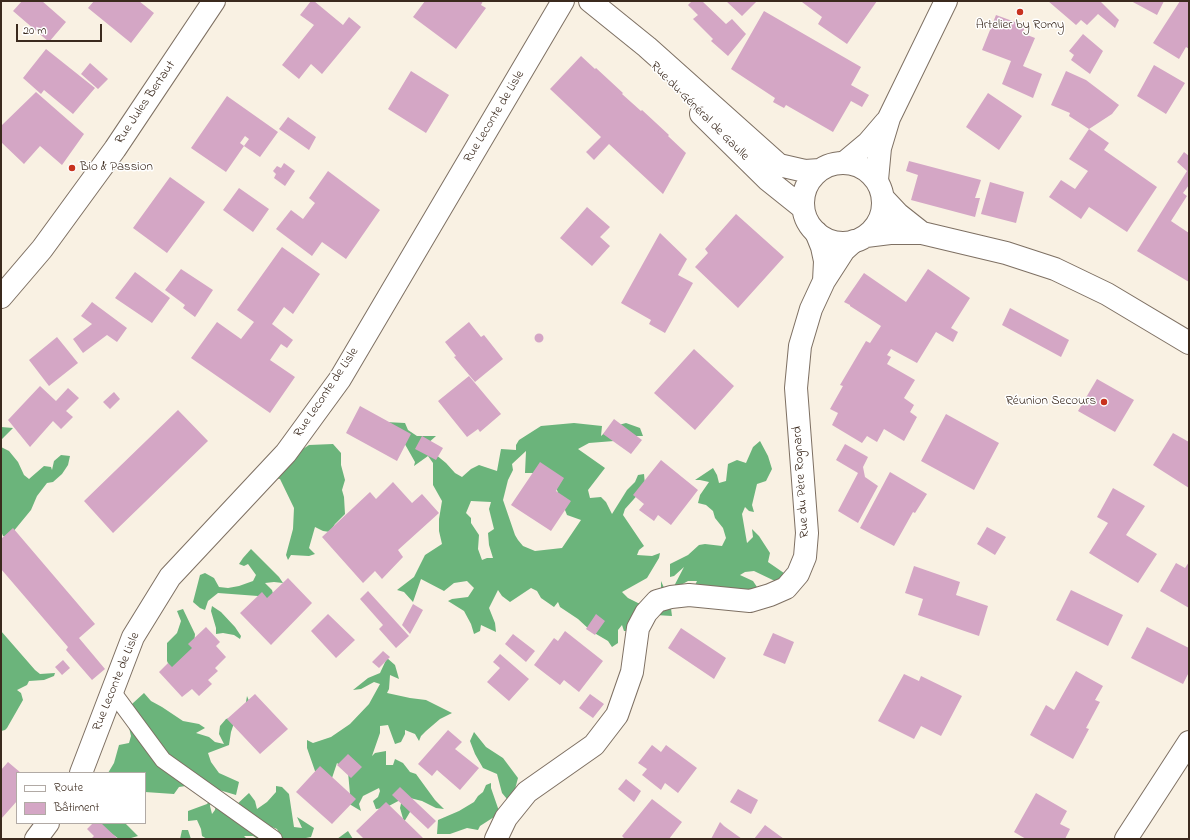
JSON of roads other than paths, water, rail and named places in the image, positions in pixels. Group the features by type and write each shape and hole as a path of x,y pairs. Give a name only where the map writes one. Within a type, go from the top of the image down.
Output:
{"street":[{"name":"Rue Jules Bertaut","path":"1,297 42,249 115,149 214,1"},
{"name":"Rue Leconte de Lisle","path":"81,772 133,636 170,577 286,453 340,379 563,1"},
{"path":"860,239 874,229 880,219 883,209 880,189 880,148 889,118 946,1"},
{"name":"Rue du Général de Gaulle","path":"594,5 647,47 779,165 805,170 820,170"},
{"name":"Rue du Général de Gaulle","path":"594,5 640,54 768,180 803,208"},
{"path":"844,163 868,142 889,118"},
{"path":"922,233 898,214 868,172 857,165 844,163 832,165 820,170 806,187 803,198 803,208 806,217 816,232 824,238 834,242 844,243 890,233 922,233 1006,253 1055,269 1107,294 1189,343"},
{"name":"Rue du Père Rognard","path":"816,232 822,247 825,261 824,280"},
{"name":"Rue du Père Rognard","path":"496,839 506,818 527,792 594,745 617,715 632,672 638,628 646,613 657,601 671,597 689,595 750,600 770,595 786,588 798,574 805,557 807,533 796,388 800,346 811,309 824,280 844,250 860,239"},
{"path":"1126,839 1189,742"},
{"path":"36,839 47,824"}],"lane":[{"path":"112,691 164,760 274,839"}],"place":[{"name":"Artelier by Romy","path":"1020,12"},
{"name":"Bio & Passion","path":"72,168"},
{"name":"Réunion Secours","path":"1104,402"}]}
